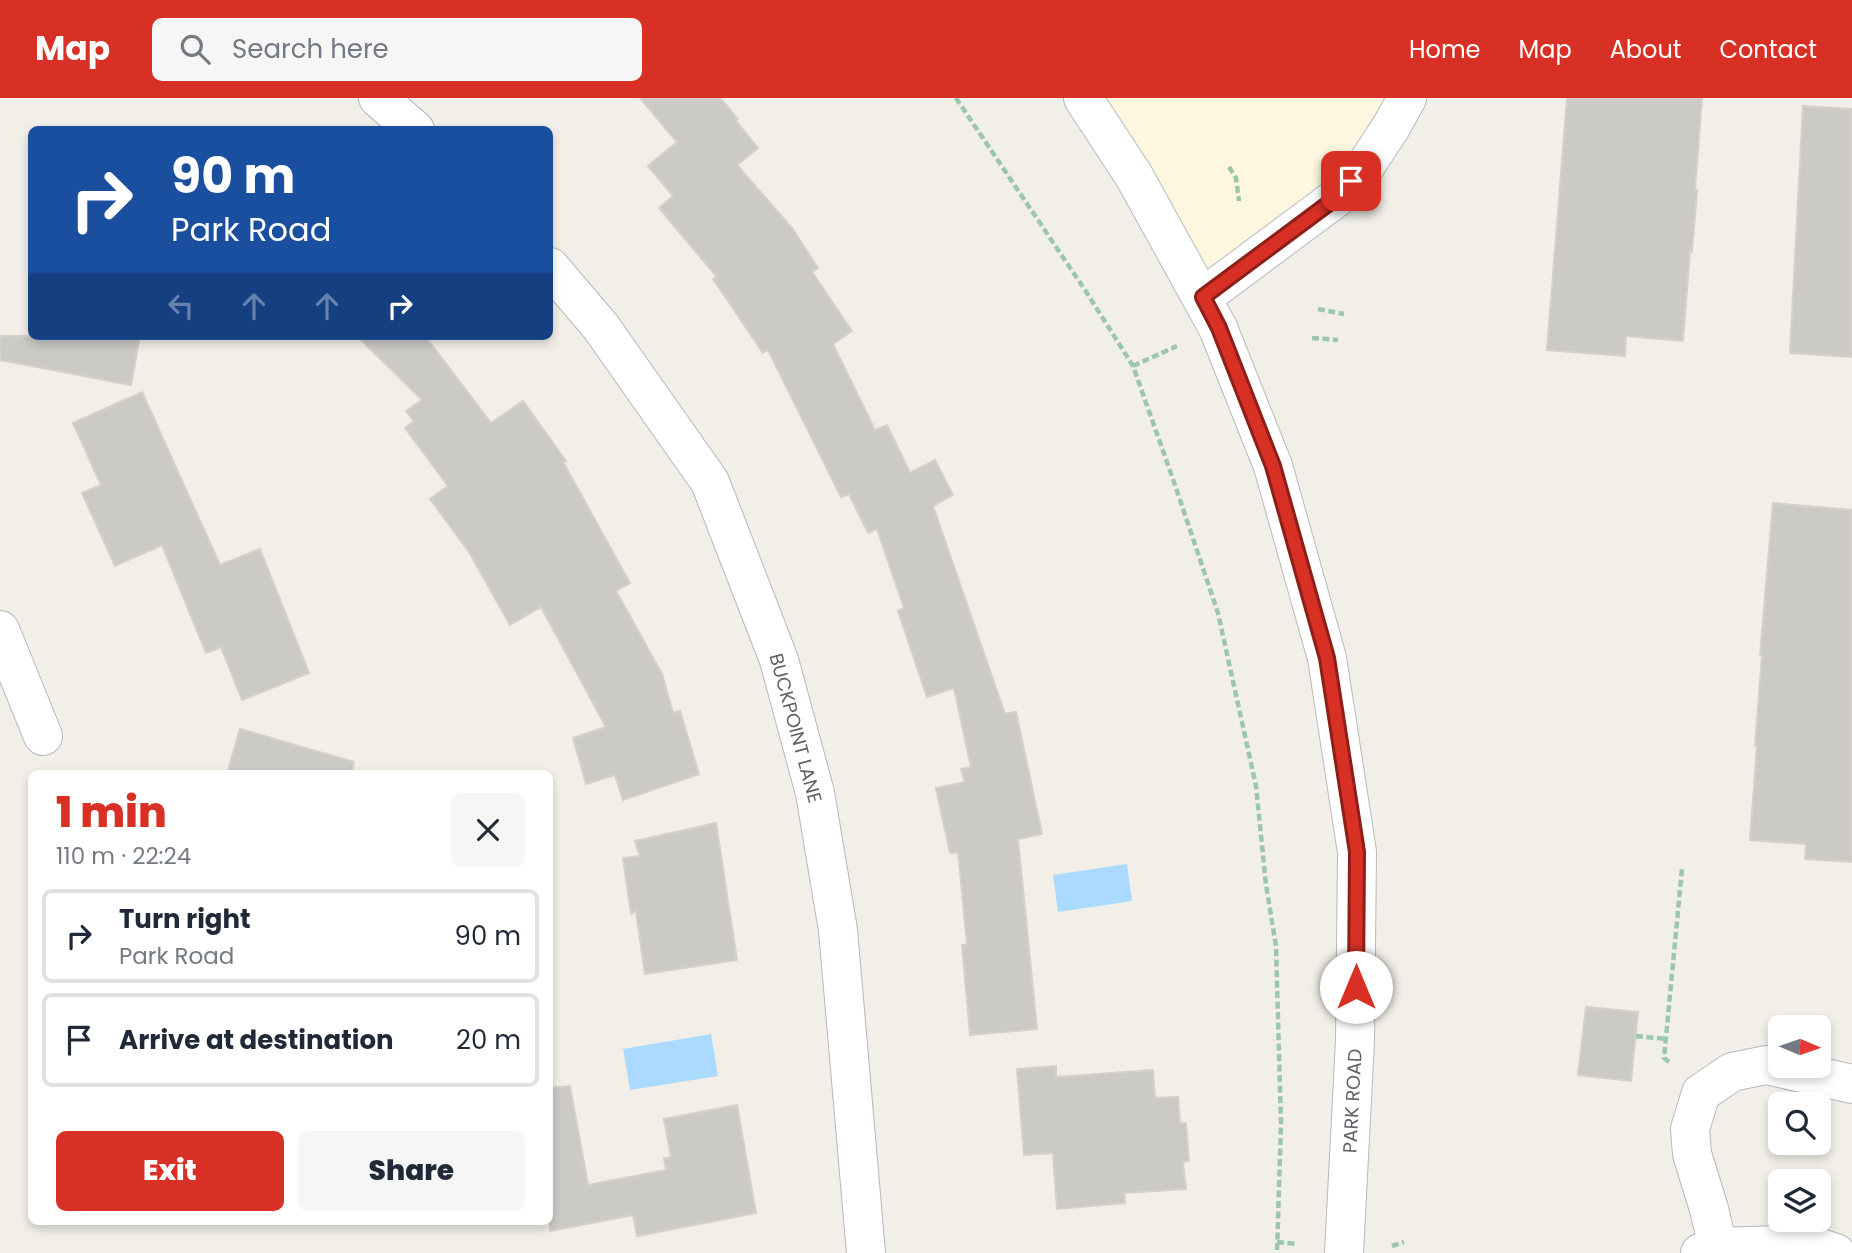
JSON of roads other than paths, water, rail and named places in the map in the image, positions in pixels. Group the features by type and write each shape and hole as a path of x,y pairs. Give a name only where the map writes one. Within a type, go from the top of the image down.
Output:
{"street":[{"path":"377,98 410,126"},
{"name":"PARK ROAD","path":"1083,98 1134,176 1219,328 1273,466 1327,658 1357,852 1355,1041 1344,1253"},
{"path":"1203,297 1336,198 1366,165 1407,98"},
{"name":"BUCKPOINT LANE","path":"553,271 601,327 710,482 779,660 816,793 838,930 866,1253"},
{"path":"0,630 43,736"},
{"path":"1836,1253 1808,1244 1709,1250 1709,1209 1692,1154 1690,1129 1701,1093 1732,1072 1766,1065 1852,1084"}],"water":[{"path":"1127,864 1132,901 1058,912 1053,875"},
{"path":"711,1034 718,1076 630,1090 623,1049"}]}
